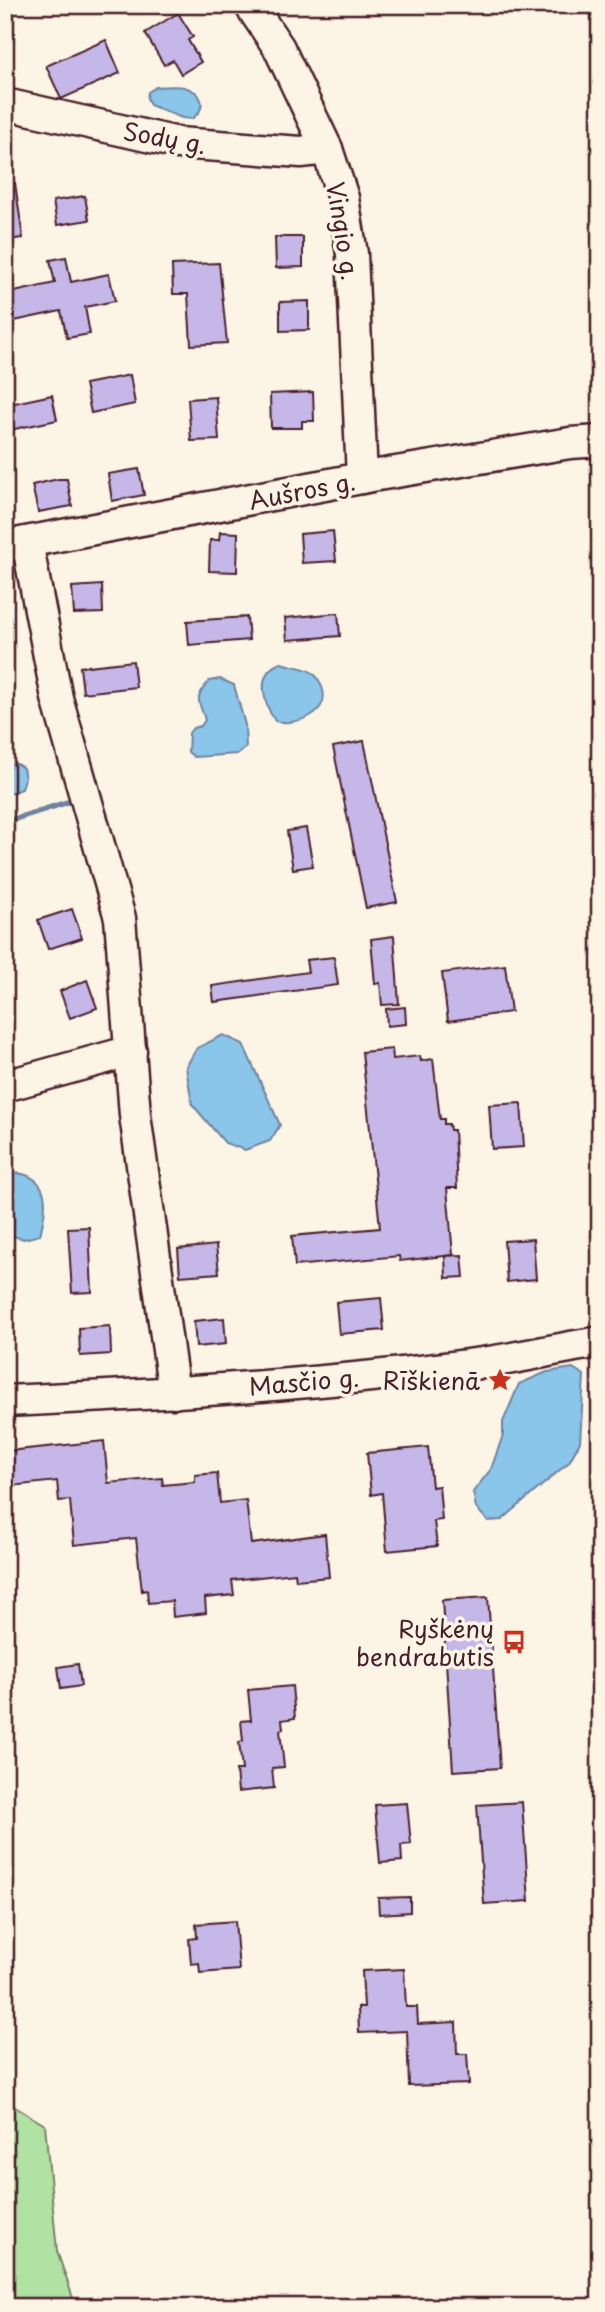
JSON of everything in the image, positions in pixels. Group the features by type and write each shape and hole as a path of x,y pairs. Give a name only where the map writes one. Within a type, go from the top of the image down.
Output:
{"street":[{"name":"Vingio g.","path":"250,5 279,48 327,149 343,198 352,254 362,478"},
{"name":"Sodų g.","path":"5,104 178,143 301,152 327,149"},
{"name":"Aušros g.","path":"16,544 362,478 570,443 600,441"},
{"path":"16,544 120,918 135,1115 174,1392"},
{"path":"5,1086 131,1051"},
{"name":"Masčio g.","path":"5,1401 335,1380 472,1364 600,1342"}],"green space":[{"path":"5,2101 45,2125 57,2251 76,2307 5,2307"}],"water":[{"path":"177,86 196,92 201,100 200,110 192,119 182,118 150,105 148,92 156,87"},
{"path":"281,663 310,671 322,687 322,704 317,711 302,720 275,721 265,698 264,681 267,673"},
{"path":"220,679 234,685 245,725 246,747 237,754 194,757 188,752 189,733 193,728 201,726 205,720 199,697 209,681"},
{"path":"5,763 17,764 23,768 25,778 22,789 5,795"},
{"path":"223,1035 243,1044 280,1125 270,1141 245,1150 225,1143 192,1104 186,1067 197,1048"},
{"path":"18,1173 29,1176 42,1188 45,1206 40,1235 24,1239 5,1234 5,1176"},
{"path":"573,1368 584,1375 580,1442 569,1462 502,1520 488,1521 476,1508 473,1492 491,1469 503,1435 503,1422 519,1384 547,1372"}],"building":[{"path":"178,13 193,37 188,40 201,62 181,74 173,60 164,65 145,33"},
{"path":"106,40 120,73 61,99 46,66"},
{"path":"5,183 15,183 23,238 5,240"},
{"path":"85,196 89,220 57,225 53,201"},
{"path":"275,237 303,237 303,267 276,268"},
{"path":"66,257 71,282 109,274 115,301 85,307 90,334 67,338 61,311 5,323 5,294 55,283 50,260"},
{"path":"219,263 227,343 191,345 188,294 173,294 172,265"},
{"path":"309,301 309,330 280,331 280,302"},
{"path":"130,375 135,404 91,413 85,384"},
{"path":"313,392 314,421 302,421 302,428 271,428 270,394"},
{"path":"52,395 57,420 5,431 5,405"},
{"path":"216,397 219,440 191,441 188,399"},
{"path":"139,469 144,495 112,501 108,474"},
{"path":"67,479 72,506 38,512 32,485"},
{"path":"333,531 336,561 302,563 300,534"},
{"path":"220,532 238,533 237,572 209,571 210,540 219,540"},
{"path":"102,585 103,613 74,614 72,587"},
{"path":"338,613 340,636 287,640 285,618"},
{"path":"247,617 249,640 189,645 187,621"},
{"path":"133,661 136,687 83,693 80,667"},
{"path":"364,741 397,902 366,908 333,747"},
{"path":"306,828 313,866 293,869 287,831"},
{"path":"72,909 82,938 48,949 38,920"},
{"path":"394,936 399,1004 382,1005 380,983 375,984 371,939"},
{"path":"334,957 338,985 214,1002 212,986 308,972 306,960"},
{"path":"505,965 511,1012 448,1021 442,973"},
{"path":"87,980 97,1008 70,1018 60,991"},
{"path":"405,1007 406,1024 387,1026 386,1009"},
{"path":"392,1049 393,1059 420,1056 421,1061 433,1059 440,1119 444,1119 444,1124 449,1124 450,1130 454,1130 457,1188 447,1188 453,1255 400,1261 399,1256 295,1266 292,1236 380,1228 362,1052"},
{"path":"521,1103 524,1147 492,1149 489,1105"},
{"path":"89,1227 92,1292 72,1293 68,1228"},
{"path":"533,1239 536,1279 507,1282 504,1241"},
{"path":"216,1245 219,1273 180,1276 178,1249"},
{"path":"462,1255 464,1277 446,1278 445,1256"},
{"path":"381,1298 384,1330 339,1334 336,1302"},
{"path":"224,1318 226,1344 196,1347 194,1321"},
{"path":"110,1326 111,1354 80,1356 79,1328"},
{"path":"104,1441 108,1483 162,1478 163,1485 195,1482 195,1475 217,1473 220,1503 246,1500 251,1544 325,1534 329,1577 296,1580 295,1573 232,1580 234,1595 205,1598 206,1613 173,1617 172,1601 148,1603 147,1590 142,1591 136,1538 74,1545 70,1500 59,1501 57,1481 11,1486 8,1451"},
{"path":"428,1447 432,1487 439,1486 442,1520 434,1521 437,1546 387,1551 382,1493 371,1495 367,1453"},
{"path":"488,1597 500,1768 453,1771 442,1600"},
{"path":"78,1664 81,1686 61,1689 58,1667"},
{"path":"292,1686 295,1718 282,1720 283,1729 280,1730 284,1767 272,1768 274,1788 238,1792 236,1770 242,1770 239,1742 243,1741 241,1721 251,1720 248,1690"},
{"path":"522,1802 529,1901 484,1904 477,1805"},
{"path":"407,1803 411,1844 401,1845 402,1861 380,1863 375,1805"},
{"path":"410,1897 410,1912 379,1914 378,1898"},
{"path":"235,1921 239,1970 200,1973 199,1963 191,1964 189,1939 197,1938 196,1924"},
{"path":"404,1969 406,2007 417,2007 418,2024 456,2022 457,2054 467,2054 469,2084 409,2086 407,2031 359,2033 358,2007 364,2007 362,1971"}],"waterway":[{"path":"5,822 74,800"}],"place":[{"name":"Rīškienā","path":"500,1380"},
{"name":"Ryškėnų bendrabutis","path":"514,1642"}]}
